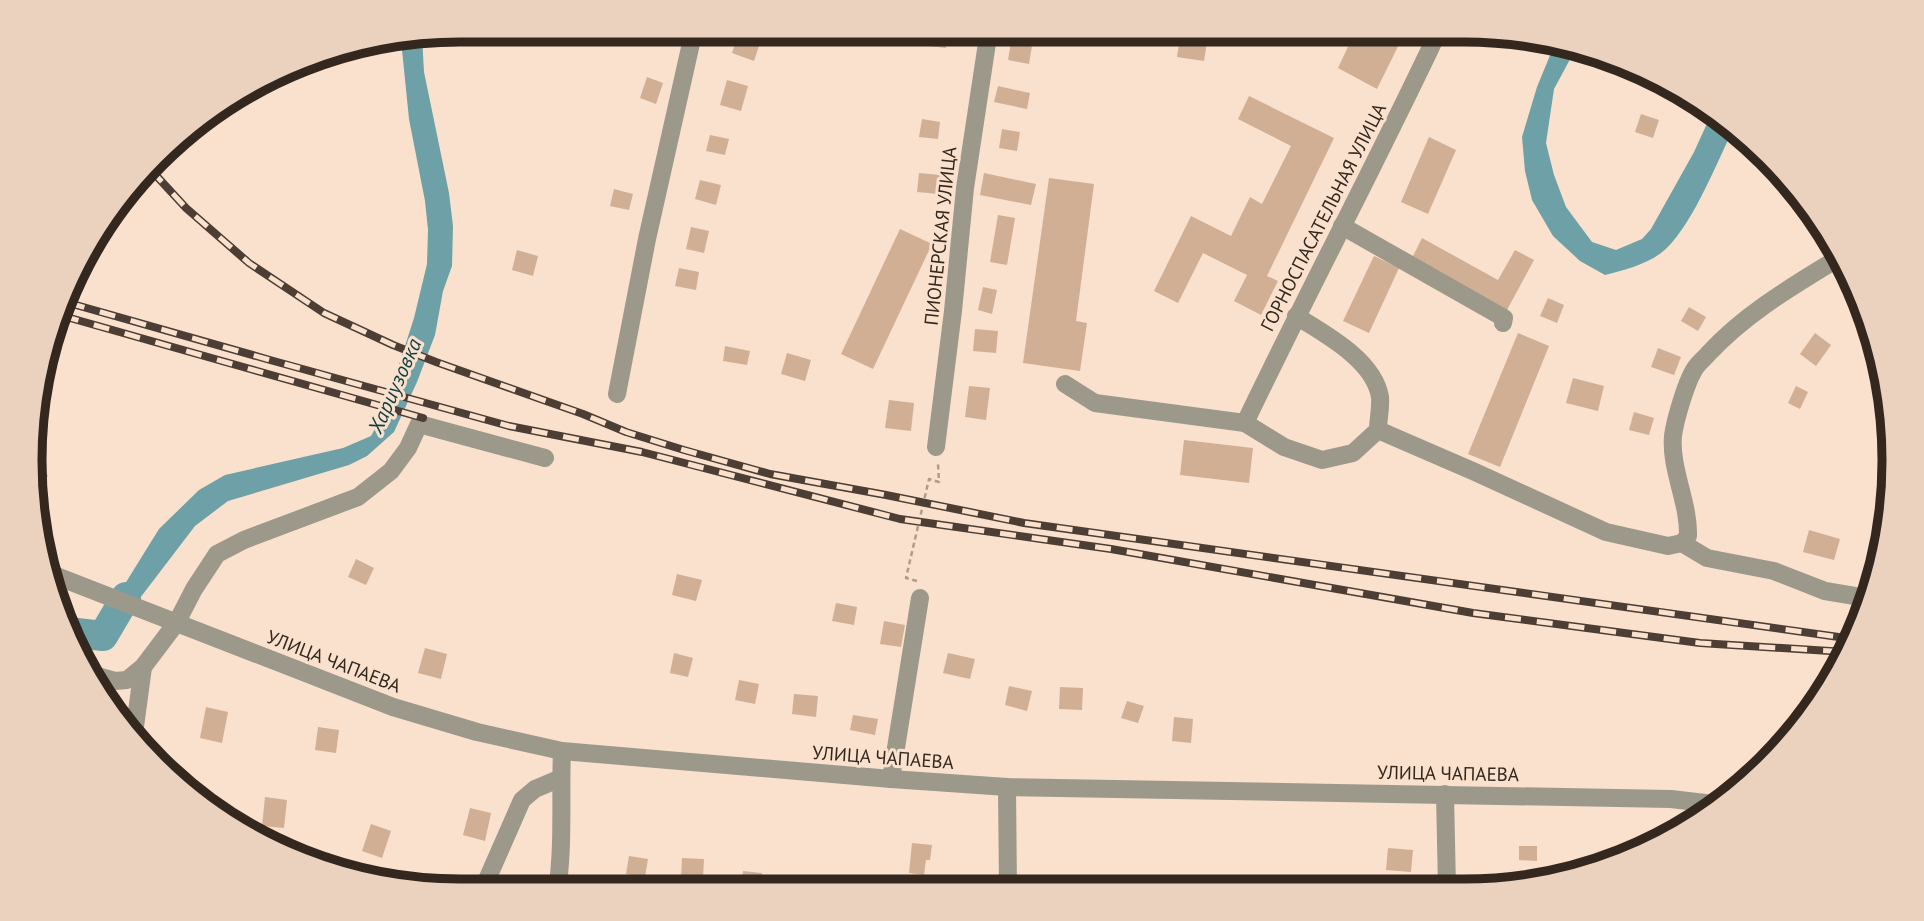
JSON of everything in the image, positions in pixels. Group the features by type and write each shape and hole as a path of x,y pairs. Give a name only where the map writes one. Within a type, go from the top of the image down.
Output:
{"street":[{"path":"617,394 647,239 691,42"},
{"name":"ПИОНЕРСКАЯ УЛИЦА","path":"936,447 965,188 987,42"},
{"name":"ГОРНОСПАСАТЕЛЬНАЯ УЛИЦА","path":"1245,423 1432,42"},
{"path":"1342,226 1504,318 1503,323"},
{"path":"1378,430 1606,532 1668,546 1682,543 1688,536 1689,520 1675,463 1673,437 1680,407 1694,369 1720,341 1756,310 1832,262"},
{"path":"1065,384 1095,403 1245,423 1284,447 1322,460 1353,453 1378,430 1380,397 1368,371 1338,342 1296,316"},
{"path":"103,678 115,681 127,680 143,667 177,622 217,554 244,540 358,497 391,471 408,448 419,424 545,458"},
{"path":"1682,543 1707,558 1774,571 1825,591 1859,597"},
{"name":"УЛИЦА ЧАПАЕВА","path":"58,577 393,707 477,732 562,751 1007,787 1445,794 1671,799 1704,802"},
{"path":"891,779 923,590"},
{"path":"135,724 143,667"},
{"path":"558,879 562,830 562,751"},
{"path":"487,879 522,800 535,789 561,778"},
{"path":"1007,787 1008,879"},
{"path":"1445,794 1447,879"}],"path":[{"path":"923,590 906,579 929,479 939,482"}],"water":[{"path":"422,44 424,72 449,193 453,226 452,266 443,291 435,335 394,432 367,456 349,465 228,501 195,526 111,636 97,629 159,529 199,490 225,475 343,448 371,436 383,414 414,318 427,264 425,201 409,119 402,47"},
{"path":"1552,51 1572,56 1554,89 1546,143 1566,207 1592,242 1616,250 1642,239 1651,229 1708,121 1729,138 1692,214 1672,243 1661,253 1641,264 1605,275 1580,261 1553,236 1532,200 1525,171 1522,137 1537,87"}],"building":[{"path":"736,42 760,42 754,61 732,53"},
{"path":"928,42 947,42 946,48 928,46"},
{"path":"1011,42 1032,46 1029,64 1008,60"},
{"path":"1179,42 1207,42 1204,61 1177,57"},
{"path":"1350,42 1400,42 1377,89 1338,68"},
{"path":"647,77 663,83 656,104 640,98"},
{"path":"727,80 748,86 741,111 720,105"},
{"path":"998,86 1030,93 1027,109 994,102"},
{"path":"1249,96 1334,138 1267,276 1278,281 1261,315 1234,301 1247,275 1203,253 1178,303 1154,291 1191,216 1231,236 1250,197 1262,204 1291,146 1238,119"},
{"path":"1641,114 1659,120 1653,138 1635,132"},
{"path":"922,119 940,122 938,139 919,137"},
{"path":"1002,129 1020,132 1017,151 999,148"},
{"path":"710,135 729,139 725,155 706,151"},
{"path":"1429,137 1456,150 1428,214 1401,202"},
{"path":"919,173 940,175 938,194 917,192"},
{"path":"984,173 1036,184 1031,205 980,195"},
{"path":"1049,178 1094,184 1076,321 1087,323 1080,371 1023,363"},
{"path":"700,180 721,185 716,205 695,199"},
{"path":"614,189 633,194 629,210 610,206"},
{"path":"998,215 1015,218 1007,265 990,262"},
{"path":"691,227 709,231 704,253 686,249"},
{"path":"900,229 932,244 873,369 841,354"},
{"path":"1422,238 1498,280 1515,250 1534,260 1507,310 1412,258"},
{"path":"517,250 538,256 533,276 512,270"},
{"path":"1374,256 1399,268 1369,333 1343,321"},
{"path":"679,268 699,272 696,290 675,286"},
{"path":"983,287 997,290 992,314 978,310"},
{"path":"1548,298 1564,305 1557,323 1540,316"},
{"path":"1689,307 1706,317 1698,331 1681,321"},
{"path":"975,329 998,331 996,353 973,351"},
{"path":"1518,333 1549,346 1500,467 1468,454"},
{"path":"1815,333 1831,345 1816,366 1800,354"},
{"path":"725,346 750,351 747,365 723,361"},
{"path":"1658,348 1681,357 1674,375 1651,367"},
{"path":"787,353 811,360 805,381 781,374"},
{"path":"1573,378 1604,386 1598,411 1566,403"},
{"path":"969,386 990,388 986,420 965,417"},
{"path":"1796,386 1808,392 1800,409 1788,403"},
{"path":"889,400 914,403 911,431 885,428"},
{"path":"1634,412 1654,418 1649,435 1629,430"},
{"path":"1184,440 1253,448 1249,483 1180,475"},
{"path":"42,473 48,475 43,488"},
{"path":"1809,530 1840,539 1834,560 1803,552"},
{"path":"356,559 374,568 366,585 348,577"},
{"path":"677,574 702,580 696,601 672,595"},
{"path":"836,603 857,607 854,625 832,621"},
{"path":"884,621 905,625 901,647 880,644"},
{"path":"425,648 447,654 441,679 418,673"},
{"path":"674,653 693,658 688,677 670,673"},
{"path":"948,653 975,659 970,679 943,673"},
{"path":"739,680 759,684 755,704 735,700"},
{"path":"1009,686 1032,691 1027,711 1005,705"},
{"path":"1060,687 1083,688 1082,710 1059,709"},
{"path":"794,694 818,696 816,717 792,714"},
{"path":"1127,701 1144,706 1138,723 1121,718"},
{"path":"206,707 228,712 222,743 200,738"},
{"path":"853,715 878,719 875,735 850,730"},
{"path":"1174,717 1193,719 1191,743 1172,741"},
{"path":"318,727 339,730 336,753 315,750"},
{"path":"265,797 287,800 284,828 262,826"},
{"path":"470,808 491,813 485,841 463,835"},
{"path":"371,824 391,831 382,858 362,851"},
{"path":"912,843 932,845 924,875 909,873"},
{"path":"1519,846 1537,846 1537,861 1519,860"},
{"path":"1388,848 1413,850 1411,872 1386,870"},
{"path":"629,856 648,859 645,877 626,874"},
{"path":"682,858 704,859 703,878 681,877"},
{"path":"743,871 762,873 762,879 743,879"}],"waterway":[{"name":"Хариузовка","path":"79,633 103,636 126,597"}],"railway":[{"path":"156,175 186,208 249,263 324,313 436,362 626,432 770,474 1024,523 1843,638"},
{"path":"72,304 509,426 642,452 900,519 1111,549 1473,613 1700,643 1836,651"},
{"path":"67,317 423,418"}]}
